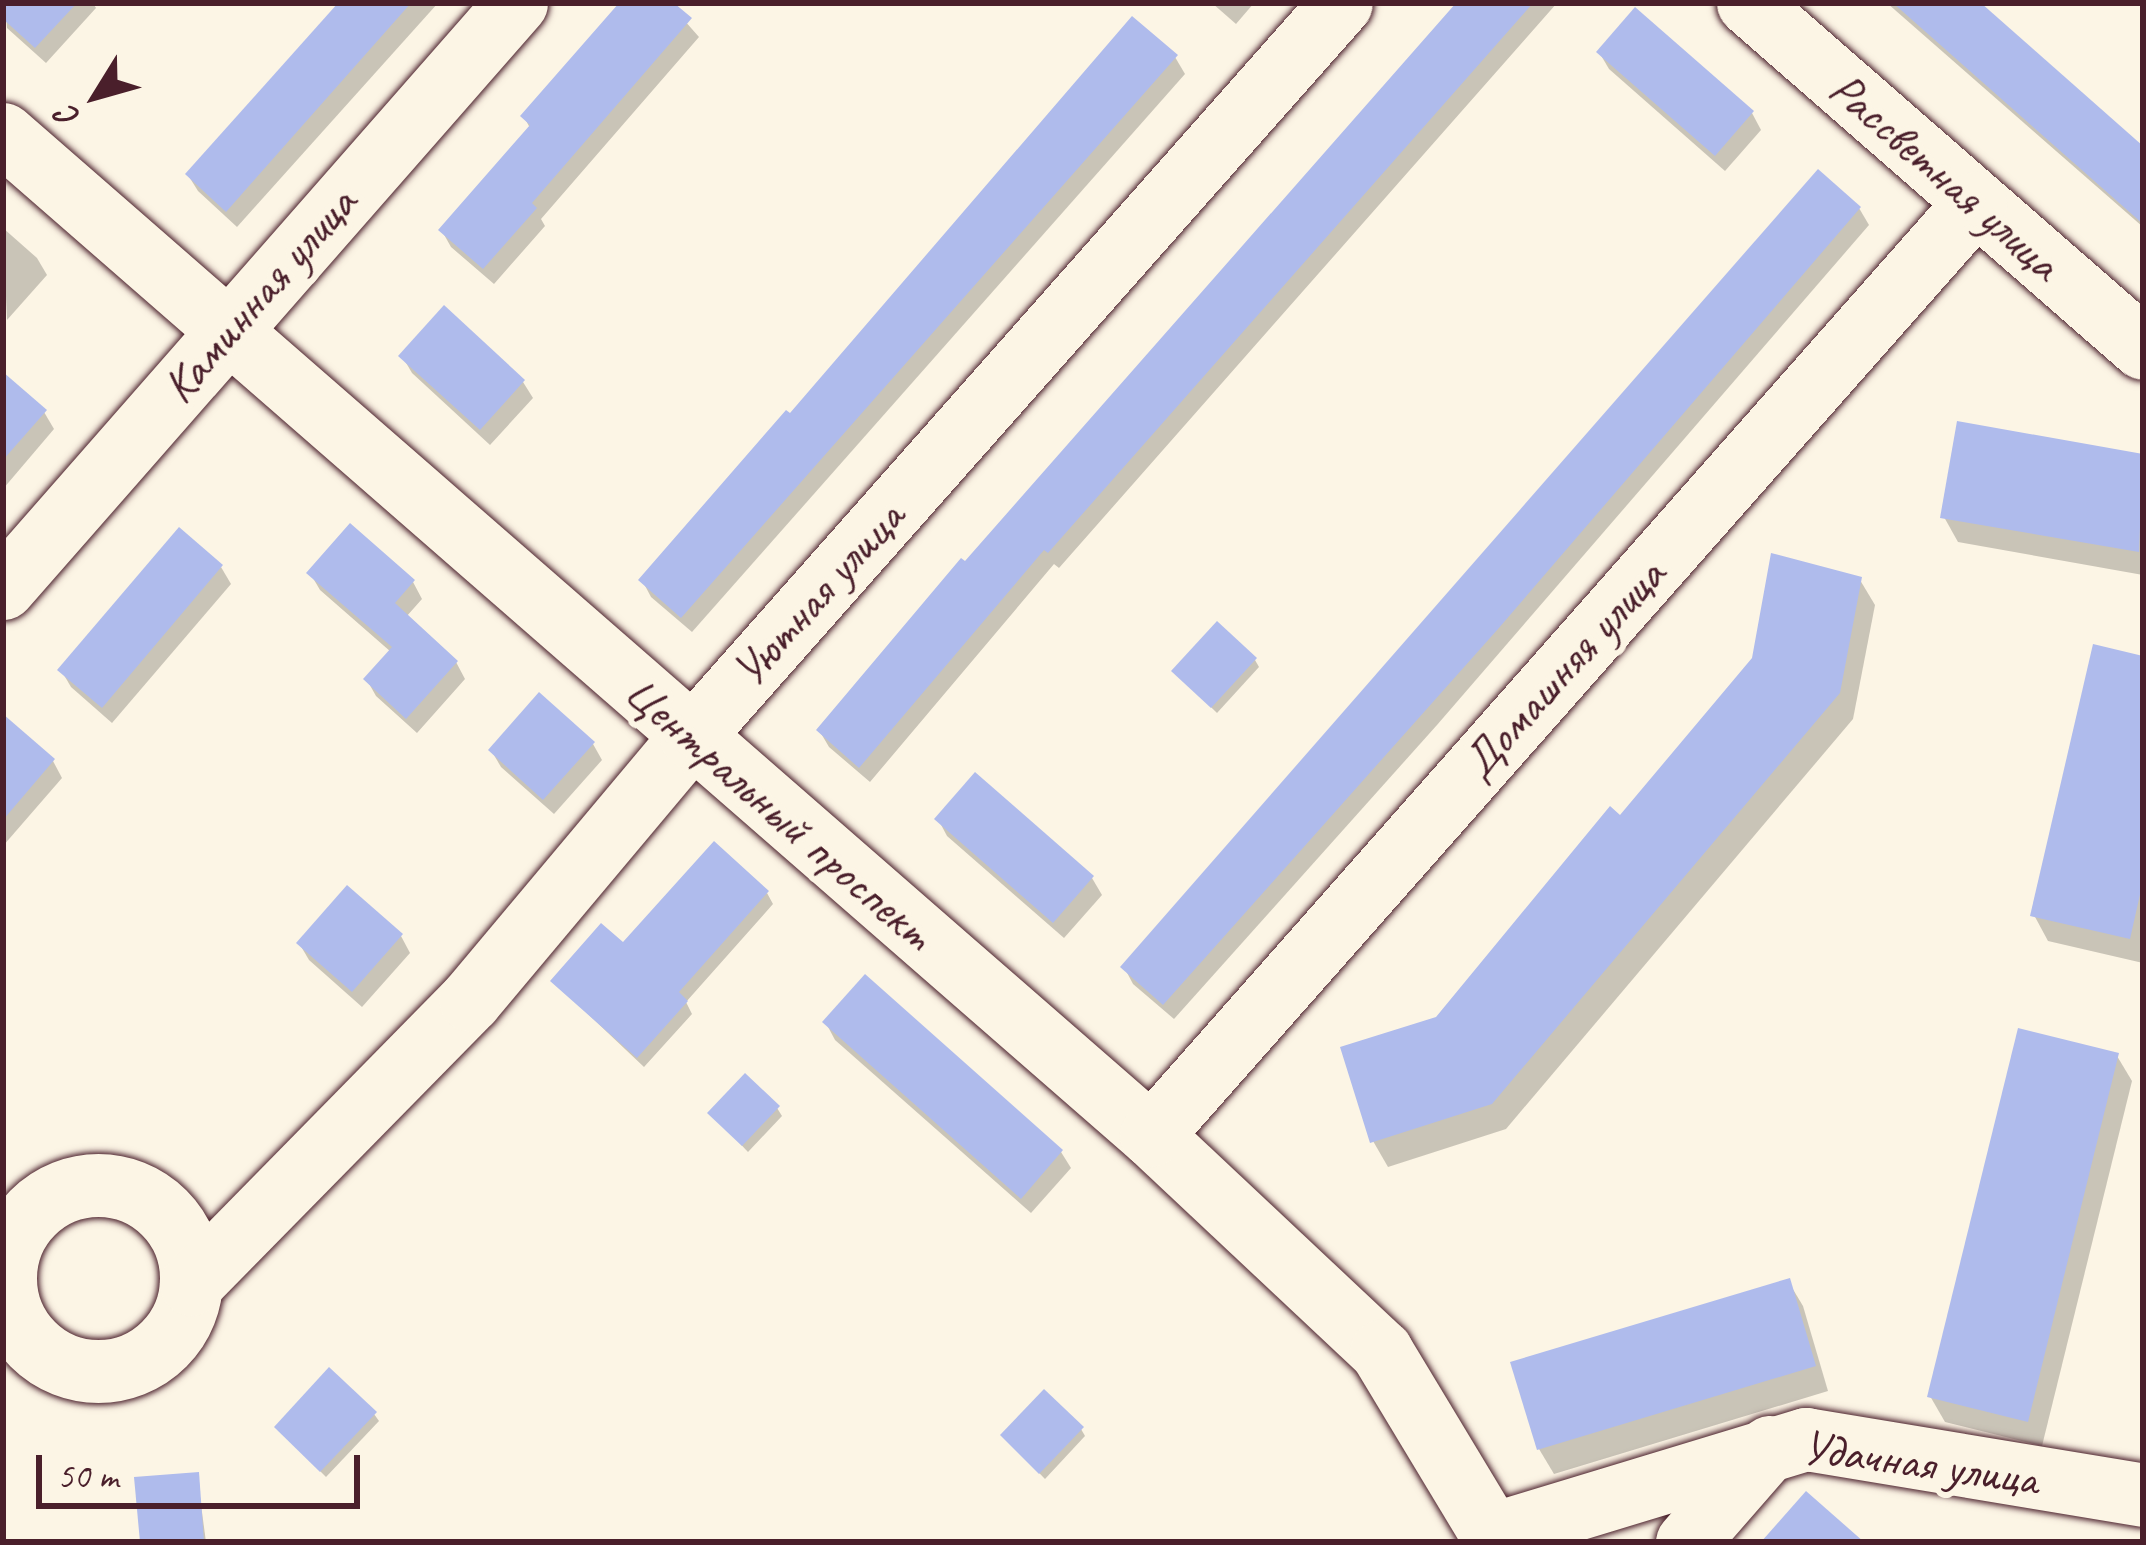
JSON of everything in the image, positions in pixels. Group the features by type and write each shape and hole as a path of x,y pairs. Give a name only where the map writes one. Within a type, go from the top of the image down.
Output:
{"street":[{"name":"Каминная улица","path":"3,588 516,3"},
{"name":"Уютная улица","path":"191,1284 470,1000 691,737 1341,3"},
{"name":"Рассветная улица","path":"1748,3 2143,348"},
{"name":"Центральный проспект","path":"3,134 1151,1135 1381,1351 1494,1538"},
{"name":"Домашняя улица","path":"1151,1135 1976,203"},
{"path":"90,1185 117,1186 164,1212 189,1258 191,1284 179,1322 155,1353 106,1371 79,1370 33,1345 16,1324 6,1286 7,1244 53,1197 90,1185"},
{"name":"Удачная улица","path":"1494,1538 1772,1445 1806,1439 2143,1495"},
{"path":"1688,1542 1772,1445"}],"building":[{"path":"3,3 77,3 35,48 3,19"},
{"path":"338,3 411,3 226,212 185,174"},
{"path":"619,3 674,3 692,18 532,203 537,208 483,269 438,230 530,125 520,116"},
{"path":"1456,3 1533,3 1048,553 1044,550 859,768 816,730 961,558 965,561"},
{"path":"1893,3 1981,3 2143,146 2143,224"},
{"path":"1635,7 1754,111 1715,156 1596,52"},
{"path":"1132,16 1178,55 681,618 638,580 786,410 790,413"},
{"path":"1818,169 1861,207 1498,629 1163,1005 1120,967"},
{"path":"444,305 525,380 480,430 398,356"},
{"path":"3,372 47,410 3,460"},
{"path":"1957,421 2143,454 2139,552 1940,518"},
{"path":"350,523 415,580 395,603 458,661 406,719 363,679 392,647 306,573"},
{"path":"179,527 223,565 102,708 57,670"},
{"path":"1771,553 1862,577 1840,693 1492,1104 1370,1143 1340,1047 1436,1017 1610,806 1620,815 1752,658"},
{"path":"1217,621 1257,658 1211,708 1171,671"},
{"path":"2093,644 2143,656 2143,881 2130,939 2030,916"},
{"path":"539,692 595,742 543,800 488,750"},
{"path":"3,714 55,759 3,820"},
{"path":"975,772 1094,876 1053,923 934,819"},
{"path":"714,841 769,891 679,992 688,1001 637,1058 550,981 601,923 623,942"},
{"path":"347,885 403,934 352,992 296,943"},
{"path":"865,974 1063,1150 1021,1199 822,1022"},
{"path":"2018,1028 2119,1053 2028,1422 1927,1397"},
{"path":"745,1073 780,1106 742,1146 707,1113"},
{"path":"1790,1278 1816,1366 1537,1450 1510,1362"},
{"path":"329,1367 377,1412 320,1472 274,1427"},
{"path":"1044,1389 1084,1427 1039,1474 1000,1435"},
{"path":"199,1472 204,1542 140,1542 134,1477"},
{"path":"1806,1491 1864,1542 1761,1542"}]}
